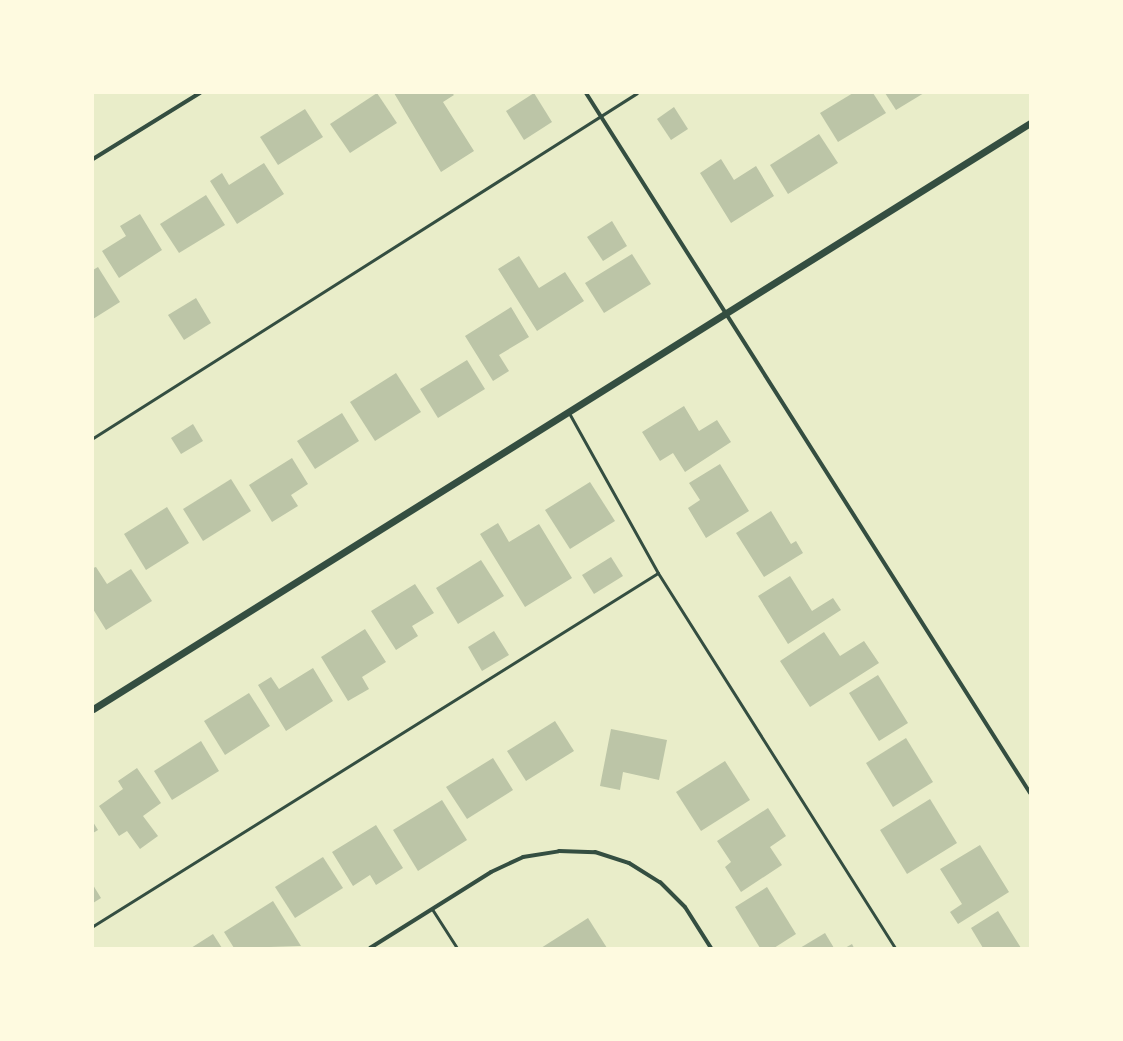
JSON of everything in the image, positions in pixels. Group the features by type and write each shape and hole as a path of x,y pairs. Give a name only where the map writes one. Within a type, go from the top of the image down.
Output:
{"street":[{"path":"93,159 200,93"},
{"path":"586,93 1030,793"},
{"path":"93,709 726,315 1030,123"},
{"path":"370,948 491,872 523,858 559,850 595,852 629,863 660,882 685,907 711,948"}],"lane":[{"path":"93,438 600,115 637,93"},
{"path":"569,413 658,573 895,948"},
{"path":"93,926 658,573"},
{"path":"432,909 457,948"}],"building":[{"path":"377,93 397,123 350,153 330,124"},
{"path":"394,93 452,93 454,95 443,102 474,151 441,172"},
{"path":"534,93 552,122 524,140 506,111"},
{"path":"853,93 873,93 886,113 838,142 820,113"},
{"path":"885,93 924,93 896,110"},
{"path":"674,107 688,129 671,140 657,119"},
{"path":"305,109 323,137 278,165 260,137"},
{"path":"819,134 838,163 788,194 770,165"},
{"path":"721,159 734,180 756,166 774,196 731,223 700,173"},
{"path":"264,163 284,194 237,224 210,181 222,173 229,185"},
{"path":"206,195 225,225 179,253 160,224"},
{"path":"140,214 162,250 119,278 102,251 126,236 120,226"},
{"path":"612,221 627,246 603,261 587,237"},
{"path":"632,254 651,284 604,313 585,283"},
{"path":"519,256 539,288 565,272 584,301 537,331 498,269"},
{"path":"98,267 120,302 93,319 93,270"},
{"path":"196,298 211,323 184,340 168,315"},
{"path":"511,307 529,337 499,355 509,371 493,381 465,336"},
{"path":"467,360 485,389 438,418 420,389"},
{"path":"396,373 421,412 375,441 350,402"},
{"path":"684,406 699,431 717,420 731,442 685,472 673,453 660,461 642,432"},
{"path":"342,413 359,441 315,469 297,441"},
{"path":"193,424 203,441 181,454 171,438"},
{"path":"292,458 308,484 291,495 298,506 272,522 249,485"},
{"path":"720,464 749,511 706,538 688,508 700,500 689,483"},
{"path":"231,479 251,511 203,541 183,509"},
{"path":"590,482 615,521 570,549 545,510"},
{"path":"167,507 189,543 146,570 124,534"},
{"path":"771,511 791,544 796,541 803,553 764,577 736,533"},
{"path":"498,523 509,542 539,524 572,578 525,607 480,534"},
{"path":"611,557 623,576 594,594 582,575"},
{"path":"481,560 504,596 458,624 436,588"},
{"path":"96,567 107,584 131,569 152,601 106,630 93,609 93,568"},
{"path":"790,576 812,611 833,598 841,610 788,644 758,596"},
{"path":"415,584 434,613 412,626 418,636 396,650 371,611"},
{"path":"365,629 386,662 362,677 369,689 348,701 321,657"},
{"path":"494,631 509,655 482,671 468,647"},
{"path":"824,632 840,656 864,641 879,663 810,707 780,661"},
{"path":"313,668 333,701 286,731 258,685 271,677 279,689"},
{"path":"878,675 908,723 879,741 849,693"},
{"path":"249,693 270,726 225,755 204,721"},
{"path":"555,721 574,751 526,781 507,751"},
{"path":"611,729 667,740 659,780 623,772 620,790 600,786"},
{"path":"906,738 933,782 893,807 866,763"},
{"path":"201,741 219,771 172,800 154,771"},
{"path":"493,758 513,790 467,819 446,787"},
{"path":"725,761 750,800 701,831 676,792"},
{"path":"137,768 161,803 143,816 158,836 140,849 127,831 119,836 99,806 123,789 118,781"},
{"path":"930,799 957,843 907,874 880,830"},
{"path":"442,800 467,840 418,871 393,830"},
{"path":"768,808 786,836 770,847 782,865 741,892 725,867 731,862 717,841"},
{"path":"93,822 98,830 93,833"},
{"path":"376,825 403,868 376,885 370,875 353,886 332,852"},
{"path":"980,845 1009,892 958,924 950,912 962,904 940,869"},
{"path":"323,857 343,888 295,918 275,887"},
{"path":"93,885 101,898 93,903"},
{"path":"767,887 796,934 774,948 760,948 735,907"},
{"path":"273,901 301,946 234,948 224,932"},
{"path":"998,911 1021,948 983,948 971,928"},
{"path":"588,918 607,948 541,948"},
{"path":"825,933 834,948 800,948"},
{"path":"213,934 222,948 191,948"},
{"path":"852,944 854,948 845,948"}]}
